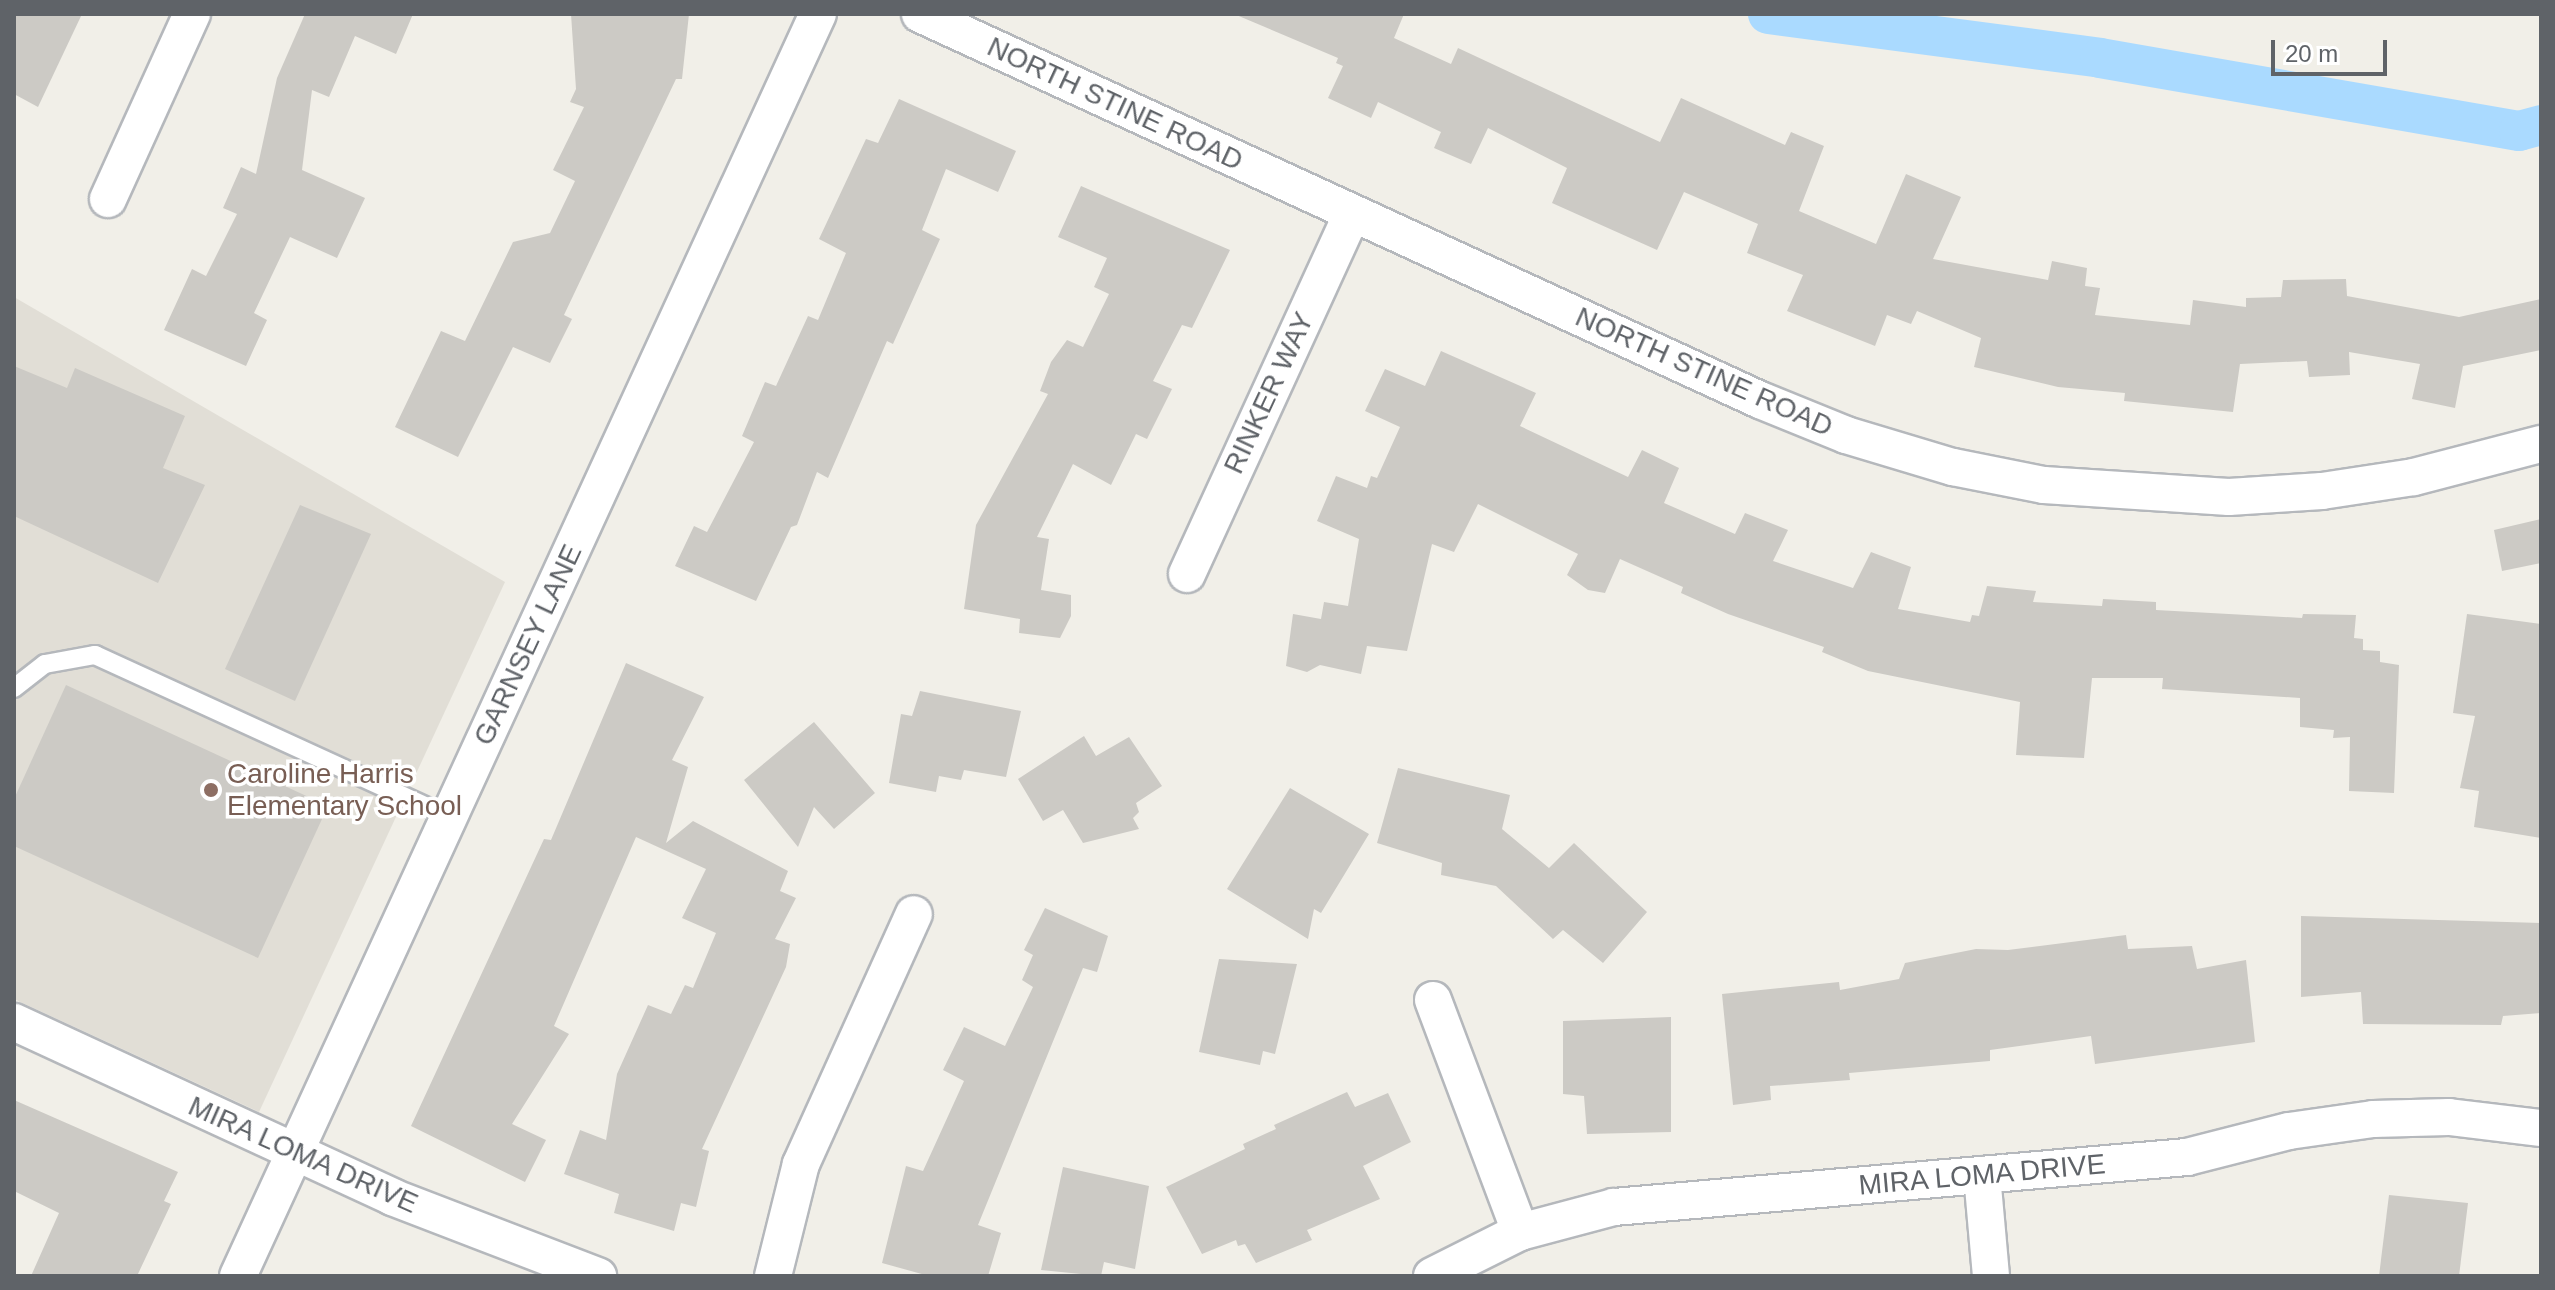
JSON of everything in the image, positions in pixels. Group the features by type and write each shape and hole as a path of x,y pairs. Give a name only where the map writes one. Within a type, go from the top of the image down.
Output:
{"street":[{"path":"108,199 192,14"},
{"name":"GARNSEY LANE","path":"238,1276 818,14"},
{"name":"NORTH STINE ROAD","path":"920,14 1846,435 1953,467 2044,485 2151,495 2322,491 2414,477 2541,444"},
{"name":"RINKER WAY","path":"1187,574 1352,213"},
{"path":"773,1276 801,1164 914,914"},
{"path":"1433,1000 1520,1232"},
{"name":"MIRA LOMA DRIVE","path":"14,1022 295,1152 511,1246 598,1276"},
{"name":"MIRA LOMA DRIVE","path":"1432,1276 1520,1232 1614,1207 2187,1157 2289,1131 2373,1119 2449,1117 2541,1128"},
{"path":"1982,1175 1991,1276"}],"lane":[{"path":"14,688 45,664 95,655 449,817"}],"shaded area":[{"name":"Caroline Harris Elementary School","path":"14,297 505,582 259,1112 14,999"}],"building":[{"path":"14,14 82,14 38,107 14,94"},
{"path":"305,14 413,14 396,54 355,36 329,97 312,90 302,170 365,198 337,258 290,237 254,313 267,320 246,366 164,330 192,269 206,276 237,214 223,208 241,167 256,174 277,78"},
{"path":"571,14 689,14 682,79 676,79 564,315 572,319 550,363 513,347 458,457 395,427 441,331 465,341 513,242 550,233 575,181 553,170 584,107 570,102 576,89"},
{"path":"1234,14 1404,14 1394,38 1451,64 1458,48 1660,142 1681,98 1785,145 1791,132 1824,146 1799,211 1876,244 1906,174 1961,197 1933,259 2048,280 2052,261 2087,268 2085,286 2100,288 2095,315 2190,325 2193,300 2246,307 2246,298 2281,297 2283,280 2346,279 2347,296 2459,317 2541,299 2541,350 2463,366 2455,408 2412,399 2420,364 2349,352 2350,375 2309,377 2307,361 2240,364 2233,412 2124,401 2125,393 2058,387 1974,367 1981,338 1917,311 1911,324 1887,315 1875,346 1787,311 1803,275 1747,253 1758,224 1684,192 1657,250 1552,203 1567,168 1488,128 1471,164 1434,148 1441,132 1378,102 1371,118 1328,98 1343,66 1336,63 1338,58"},
{"path":"899,99 1016,151 998,192 946,169 922,230 940,239 893,344 887,341 828,478 817,472 797,525 791,527 756,601 675,566 694,526 707,532 754,442 742,436 765,382 776,386 808,316 818,320 846,253 819,239 866,139 878,143"},
{"path":"1081,186 1230,250 1192,328 1182,325 1153,381 1172,389 1147,439 1136,434 1111,485 1073,464 1037,537 1049,539 1041,590 1071,595 1071,616 1060,638 1019,633 1020,619 964,609 976,525 1048,394 1040,391 1051,362 1067,340 1083,347 1109,294 1094,287 1107,258 1058,237"},
{"path":"1441,351 1536,393 1520,426 1628,477 1642,450 1679,468 1664,503 1735,534 1745,513 1788,530 1773,561 1853,588 1871,552 1911,567 1898,609 1970,622 1972,615 1979,616 1987,586 2036,591 2033,602 2102,606 2103,599 2156,602 2156,610 2302,618 2303,614 2356,615 2354,638 2363,639 2363,650 2380,651 2380,662 2399,665 2394,793 2349,791 2350,737 2333,738 2334,730 2300,727 2300,698 2162,689 2163,678 2092,678 2084,758 2016,755 2020,702 1868,671 1822,652 1824,647 1728,614 1681,593 1683,587 1620,559 1605,593 1588,590 1567,575 1578,554 1478,504 1454,552 1432,544 1407,651 1367,646 1361,674 1320,665 1307,672 1286,666 1293,614 1321,619 1324,602 1348,606 1359,539 1317,521 1336,476 1367,488 1371,476 1377,478 1400,427 1365,411 1385,369 1425,386"},
{"path":"14,366 67,388 75,368 185,416 163,468 205,485 158,583 14,516"},
{"path":"300,505 371,534 295,701 225,669"},
{"path":"2541,519 2541,563 2502,571 2494,530"},
{"path":"2467,614 2541,624 2541,838 2474,827 2479,791 2460,788 2475,716 2453,713"},
{"path":"626,663 704,697 672,760 688,767 666,843 693,821 788,871 780,891 796,898 775,939 790,944 786,967 702,1149 709,1151 696,1207 681,1203 674,1231 614,1213 619,1194 564,1174 580,1130 606,1140 617,1074 648,1005 671,1014 685,985 693,988 716,933 682,918 706,869 636,837 554,1026 569,1034 512,1124 546,1140 525,1182 411,1126 544,839 551,840"},
{"path":"66,685 328,806 258,958 14,846 14,799"},
{"path":"920,691 1021,711 1006,777 964,770 961,780 939,776 936,792 889,783 901,714 912,716"},
{"path":"814,722 875,793 834,829 814,807 798,847 744,780"},
{"path":"1084,736 1096,756 1129,737 1162,786 1136,803 1139,812 1133,818 1139,829 1083,843 1063,810 1043,821 1018,779"},
{"path":"1398,768 1510,795 1502,829 1549,868 1574,843 1647,912 1603,963 1563,930 1553,939 1496,886 1441,875 1442,863 1377,843"},
{"path":"1290,788 1369,834 1321,913 1314,909 1308,939 1227,889"},
{"path":"1045,908 1108,936 1097,972 1083,968 978,1225 1001,1233 988,1276 929,1276 882,1263 906,1166 923,1171 964,1081 943,1070 964,1027 1005,1046 1033,987 1022,980 1033,955 1024,950"},
{"path":"2301,916 2541,923 2541,1013 2503,1016 2501,1025 2363,1024 2361,992 2301,997"},
{"path":"2126,935 2128,949 2192,946 2197,969 2246,960 2255,1042 2095,1064 2091,1036 1990,1050 1990,1061 1849,1073 1850,1080 1770,1086 1771,1100 1733,1105 1722,994 1839,982 1840,990 1899,979 1905,963 1976,949 2008,950"},
{"path":"1219,959 1297,964 1275,1054 1263,1051 1260,1065 1199,1052"},
{"path":"1671,1017 1671,1132 1587,1134 1584,1096 1563,1094 1563,1021"},
{"path":"1347,1092 1355,1107 1388,1093 1411,1142 1363,1166 1380,1199 1307,1230 1312,1240 1256,1263 1245,1244 1238,1246 1236,1240 1202,1254 1166,1187 1245,1149 1243,1144 1276,1129 1274,1125"},
{"path":"14,1100 178,1172 164,1201 171,1204 137,1276 31,1276 59,1213 14,1191"},
{"path":"1063,1167 1149,1186 1135,1269 1104,1262 1101,1276 1041,1270"},
{"path":"2389,1195 2468,1203 2459,1276 2379,1276"}],"waterway":[{"path":"1768,14 2100,58 2519,131 2541,125"}],"place":[{"name":"Caroline Harris Elementary School","path":"211,790"}]}
